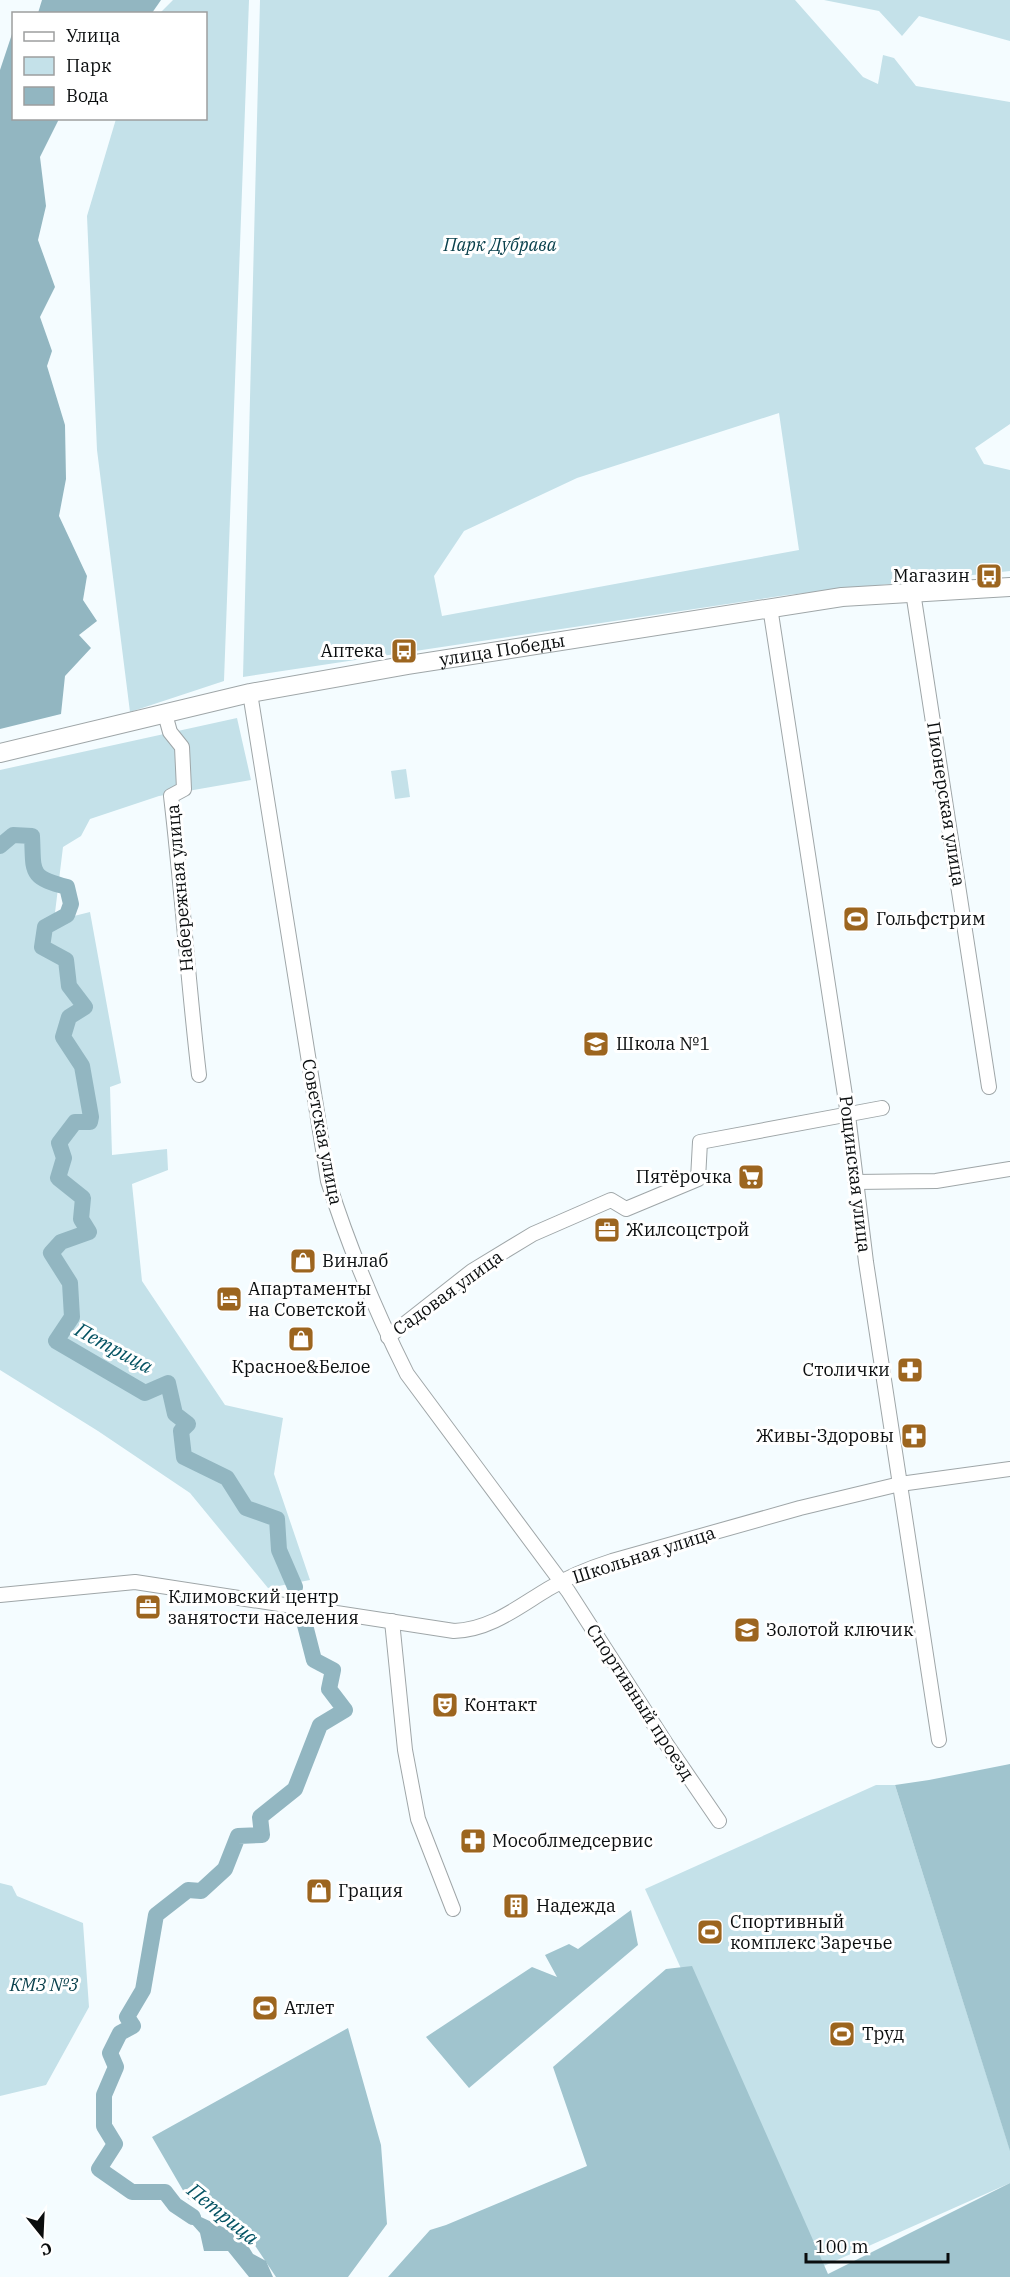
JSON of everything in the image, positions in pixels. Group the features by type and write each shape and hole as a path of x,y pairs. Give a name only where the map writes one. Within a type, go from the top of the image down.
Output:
{"main road":[{"name":"улица Победы","path":"0,753 250,693 417,663 842,597 1010,587"}],"street":[{"name":"Пионерская улица","path":"913,592 989,1087"},
{"name":"Рощинская улица","path":"770,608 848,1115 855,1182 939,1740"},
{"name":"Советская улица","path":"250,693 328,1181 342,1224 388,1337 407,1374 561,1582"},
{"name":"Набережная улица","path":"165,714 170,732 182,747 184,789 171,796 180,873 188,984 199,1075"},
{"name":"Садовая улица","path":"388,1337 472,1271 532,1234 611,1200 626,1209 698,1179 700,1142 882,1108"},
{"path":"855,1182 936,1181 1010,1169"},
{"name":"Школьная улица","path":"0,1595 135,1582 454,1631 476,1629 585,1570 612,1561 800,1508 900,1484 1010,1469"},
{"name":"Спортивный проезд","path":"561,1582 719,1821"},
{"path":"392,1621 405,1750 418,1819 453,1909"}],"green space":[{"path":"173,0 249,0 224,681 130,712 97,450 87,216 116,120 207,120 207,12 161,12"},
{"name":"Парк Дубрава","path":"260,0 795,0 863,77 878,84 883,55 894,58 916,86 1010,102 1010,424 975,448 984,464 1010,470 1010,571 787,595 243,677","holes":["779,413 799,550 442,616 434,576 464,531 577,478"]},
{"path":"824,0 1010,0 1010,41 919,16 902,36 879,11"},
{"path":"237,718 251,780 159,796 90,819 81,836 63,847 54,921 90,912 121,1083 110,1087 112,1155 167,1149 168,1170 132,1184 142,1281 225,1405 283,1418 274,1474 310,1580 268,1588 190,1493 98,1431 0,1370 0,770"},
{"path":"406,769 410,797 395,799 391,771"},
{"name":"Труд","path":"876,1785 895,1785 1010,2150 1010,2183 817,2269 645,1889"},
{"name":"КМЗ №3","path":"0,1883 12,1886 17,1896 83,1923 89,2007 46,2085 0,2096"}],"shaded area":[{"path":"1010,1764 1010,2151 895,1785"},
{"path":"631,1910 638,1945 469,2088 426,2037 532,1967 557,1977 545,1955 569,1944 578,1949"},
{"path":"692,1966 828,2274 1010,2183 1010,2277 388,2277 430,2230 587,2166 553,2067 666,1969"},
{"path":"348,2028 381,2145 387,2224 348,2277 276,2277 246,2232 188,2199 152,2137"}],"water":[{"path":"42,0 161,0 153,12 38,12"},
{"path":"12,34 12,120 58,120 40,157 46,206 38,240 55,287 40,317 52,351 47,366 65,425 66,479 59,516 87,576 83,600 97,621 79,635 91,648 65,676 61,714 0,729 0,70"},
{"path":"175,2205 242,2236 253,2254 266,2261 273,2277 249,2277 228,2251 204,2251 200,2233"}],"waterway":[{"name":"Петрица","path":"0,846 13,835 32,836 34,865 39,876 67,887 71,904 67,915 45,927 42,947 66,960 69,986 85,1007 69,1017 63,1037 82,1066 91,1117 90,1122 75,1122 59,1143 64,1158 58,1178 83,1198 81,1219 89,1232 61,1242 51,1253 70,1283 72,1317 56,1341 145,1393 168,1383 175,1414 188,1424 181,1431 184,1457 227,1478 246,1508 277,1519 279,1550 295,1587"},
{"name":"Петрица","path":"193,2217 175,2205 165,2192 132,2192 99,2169 115,2144 104,2126 104,2095 116,2067 110,2053 120,2033 133,2026 127,2017 143,1990 156,1915 188,1890 201,1891 225,1869 238,1836 262,1835 260,1817 295,1789 320,1725 345,1710 329,1689 333,1670 314,1660 305,1625"}],"place":[{"name":"Магазин","path":"989,576"},
{"name":"Аптека","path":"404,651"},
{"name":"Гольфстрим","path":"856,919"},
{"name":"Школа №1","path":"596,1044"},
{"name":"Пятёрочка","path":"751,1177"},
{"name":"Жилсоцстрой","path":"607,1230"},
{"name":"Винлаб","path":"303,1261"},
{"name":"Апартаменты на Советской","path":"229,1299"},
{"name":"Красное&Белое","path":"301,1339"},
{"name":"Столички","path":"910,1370"},
{"name":"Живы-Здоровы","path":"914,1436"},
{"name":"Климовский центр занятости населения","path":"148,1607"},
{"name":"Золотой ключик","path":"747,1630"},
{"name":"Контакт","path":"445,1705"},
{"name":"Мособлмедсервис","path":"473,1841"},
{"name":"Грация","path":"319,1891"},
{"name":"Надежда","path":"516,1906"},
{"name":"Спортивный комплекс Заречье","path":"710,1932"},
{"name":"Атлет","path":"265,2008"},
{"name":"Труд","path":"842,2034"}]}
